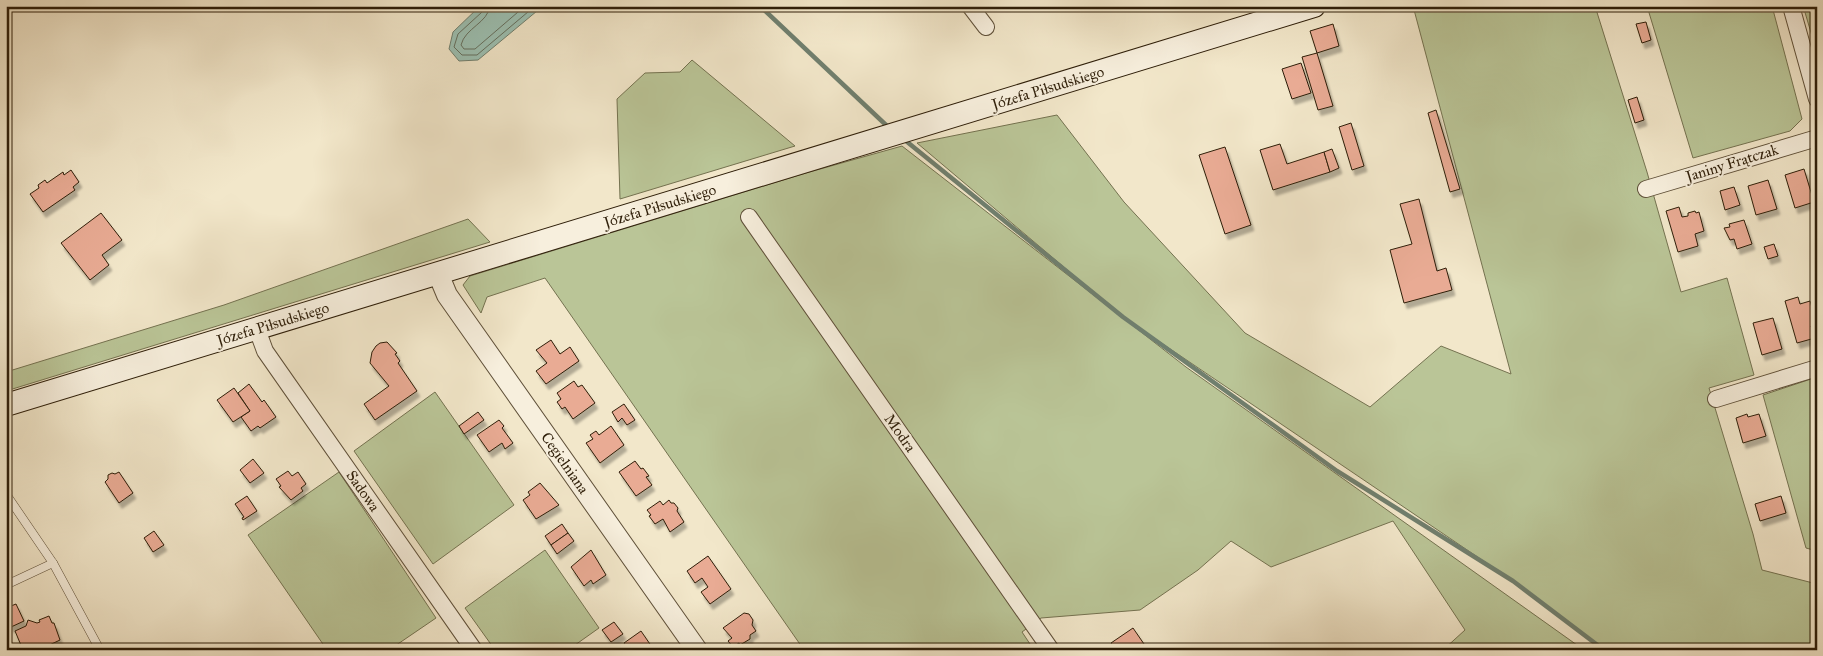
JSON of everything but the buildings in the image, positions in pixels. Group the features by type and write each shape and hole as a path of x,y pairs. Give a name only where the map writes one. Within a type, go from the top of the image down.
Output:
{"main road":[{"name":"Józefa Piłsudskiego","path":"6,405 1306,7"}],"street":[{"path":"970,6 986,27"},
{"path":"1791,6 1817,99"},
{"name":"Janiny Frątczak","path":"1646,189 1817,138"},
{"name":"Modra","path":"749,217 1052,650"},
{"name":"Cegielniana","path":"440,273 442,283 448,295 697,650"},
{"name":"Sadowa","path":"257,329 265,351 474,650"},
{"path":"1716,399 1817,368"}],"lane":[{"path":"6,494 53,563 100,650"},
{"path":"6,585 53,563"}],"shaded area":[{"path":"1413,6 1595,6 1647,172 1681,292 1727,278 1754,375 1709,388 1762,570 1817,584 1817,650 1604,650 1513,581 1123,317 917,143 1057,115 1124,202 1245,333 1370,407 1441,346 1511,374"},
{"path":"1647,6 1772,6 1802,119 1790,131 1693,158"},
{"path":"1817,6 1817,53 1804,9"},
{"path":"692,60 795,146 620,199 617,99 645,73 680,72"},
{"path":"902,146 1186,367 1584,650 1443,650 1465,630 1393,521 1271,567 1231,541 1198,570 1140,610 1041,618 1022,632 1034,650 804,650 545,278 487,297 481,313 463,285 470,276 806,173"},
{"path":"468,219 490,242 6,391 6,372 224,305"},
{"path":"1817,377 1817,551 1806,548 1763,395"},
{"path":"435,392 514,505 433,564 354,451"},
{"path":"339,472 436,618 389,650 327,650 248,535"},
{"path":"545,550 599,628 568,650 495,650 465,608"}],"water":[{"path":"480,6 543,6 478,60 459,61 449,49 453,32"}],"waterway":[{"path":"760,6 886,125"},
{"path":"906,141 1123,317 1337,471 1513,581 1604,650"}]}
